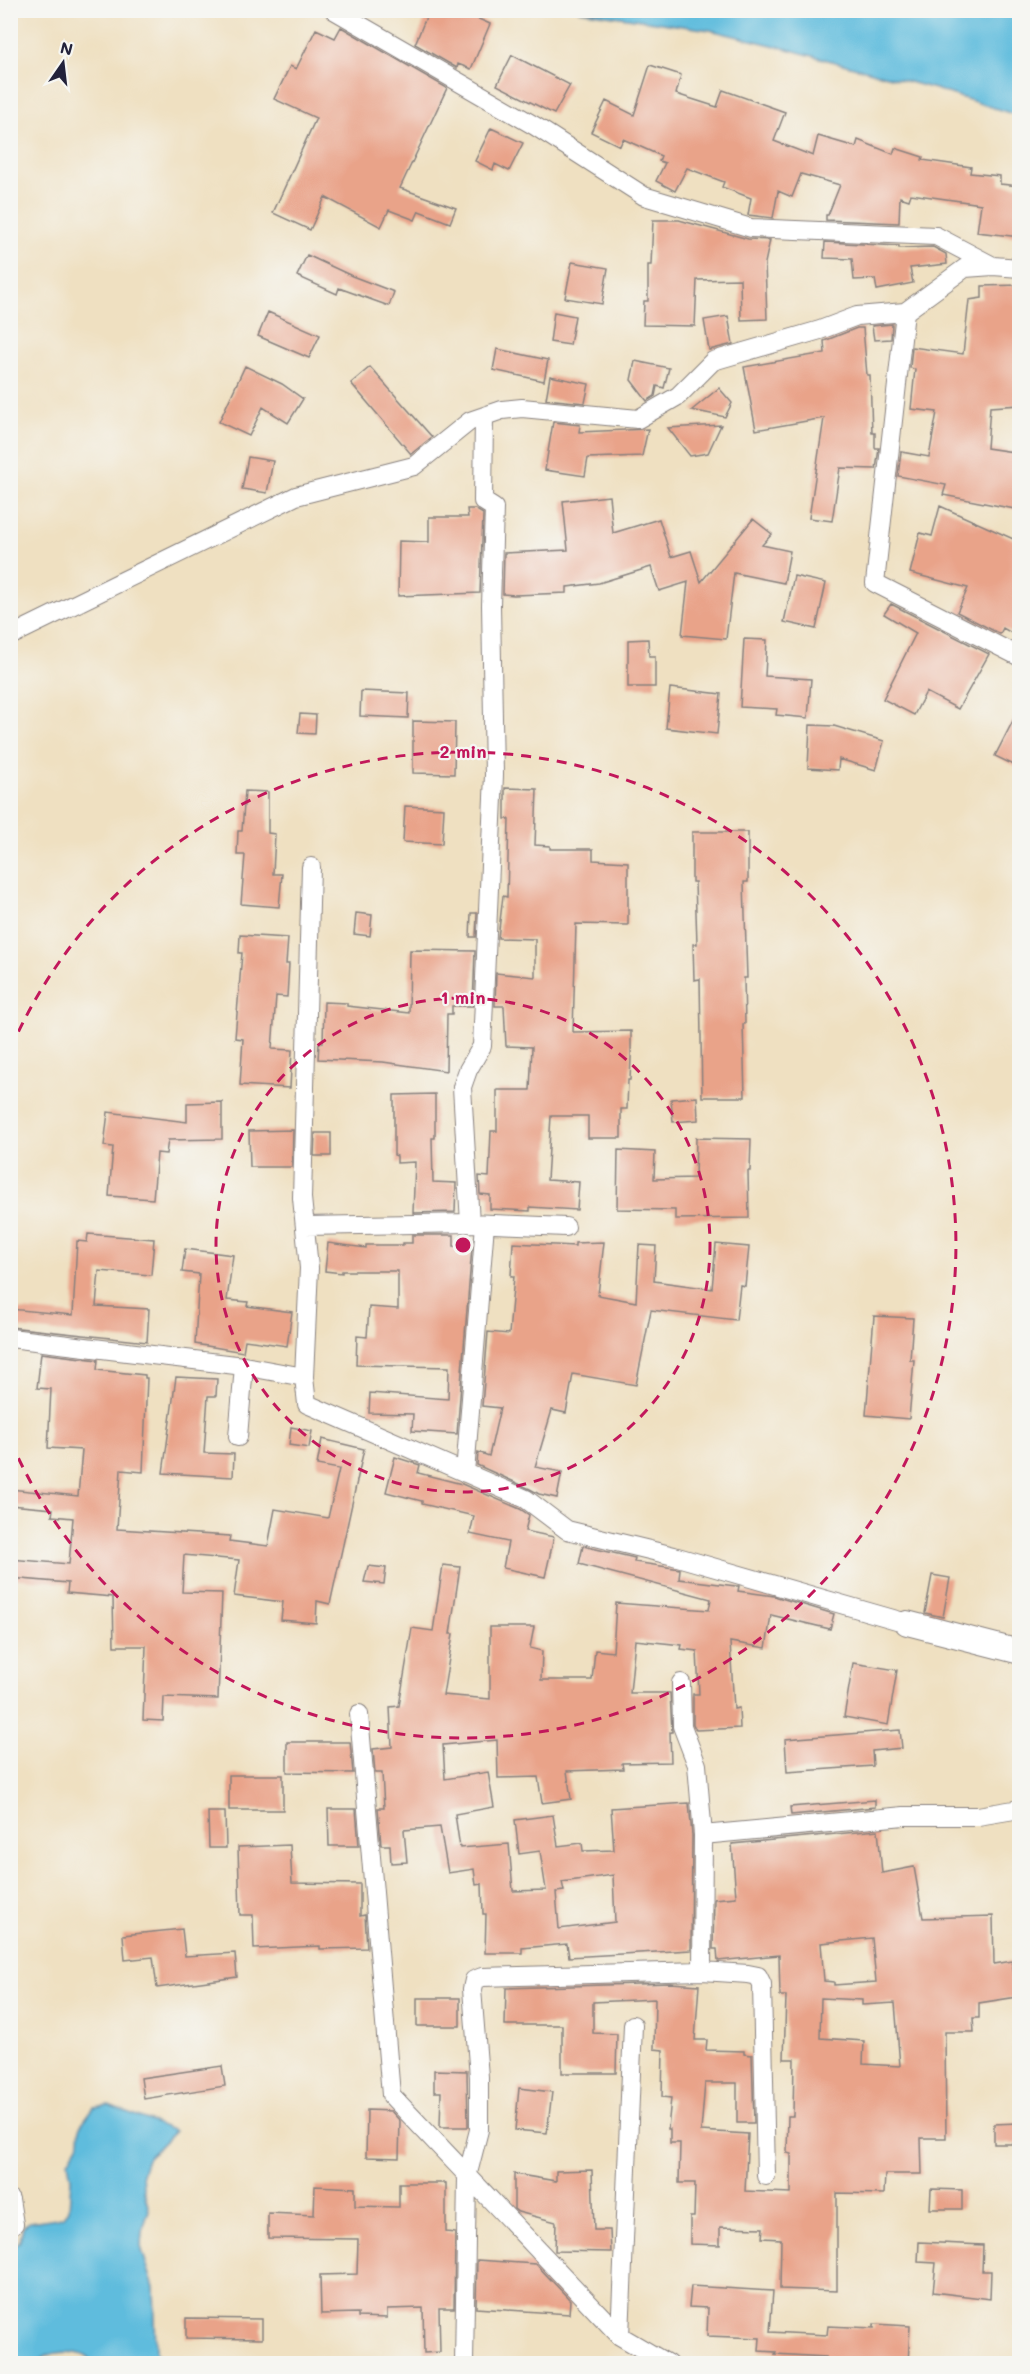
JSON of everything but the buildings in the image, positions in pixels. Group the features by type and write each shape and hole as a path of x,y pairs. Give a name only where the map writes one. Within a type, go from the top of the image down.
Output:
{"street":[{"path":"334,10 535,126 645,196 751,228 936,236 993,266"},
{"path":"10,636 296,496 414,466 470,421 502,410 522,408 638,419 678,396 713,361 820,330 857,316 905,312 965,268 993,266 1020,268"},
{"path":"905,312 875,583 1020,657"},
{"path":"465,1473 478,1224 462,1087 468,1070 482,1046 494,775 491,605 494,508 483,501 484,416"},
{"path":"311,867 302,1198 309,1268 304,1377 307,1404 525,1498 567,1530 674,1556 907,1623 1020,1652"},
{"path":"305,1226 478,1224 566,1227"},
{"path":"10,1338 244,1366 304,1377"},
{"path":"238,1437 244,1366"},
{"path":"681,1683 682,1726 697,1765 703,1835 702,1971"},
{"path":"359,1714 391,2095 620,2336 668,2364"},
{"path":"703,1835 904,1816 978,1816 1020,1809"},
{"path":"464,2364 467,2177 479,2130 479,2077 472,1989 474,1980 482,1977 702,1971 758,1976 762,1984 766,2176"},
{"path":"620,2336 633,2025"},
{"path":"10,2199 14,2224"}],"water":[{"path":"579,11 1019,11 1019,116 935,89 710,30"},
{"path":"109,2105 175,2131 147,2159 142,2173 143,2188 149,2210 142,2232 141,2247 154,2288 158,2363 90,2363 88,2357 61,2352 37,2363 11,2363 11,2245 14,2246 20,2241 23,2226 30,2222 64,2216 69,2210 71,2178 68,2162 79,2142 80,2126 94,2107"}]}
